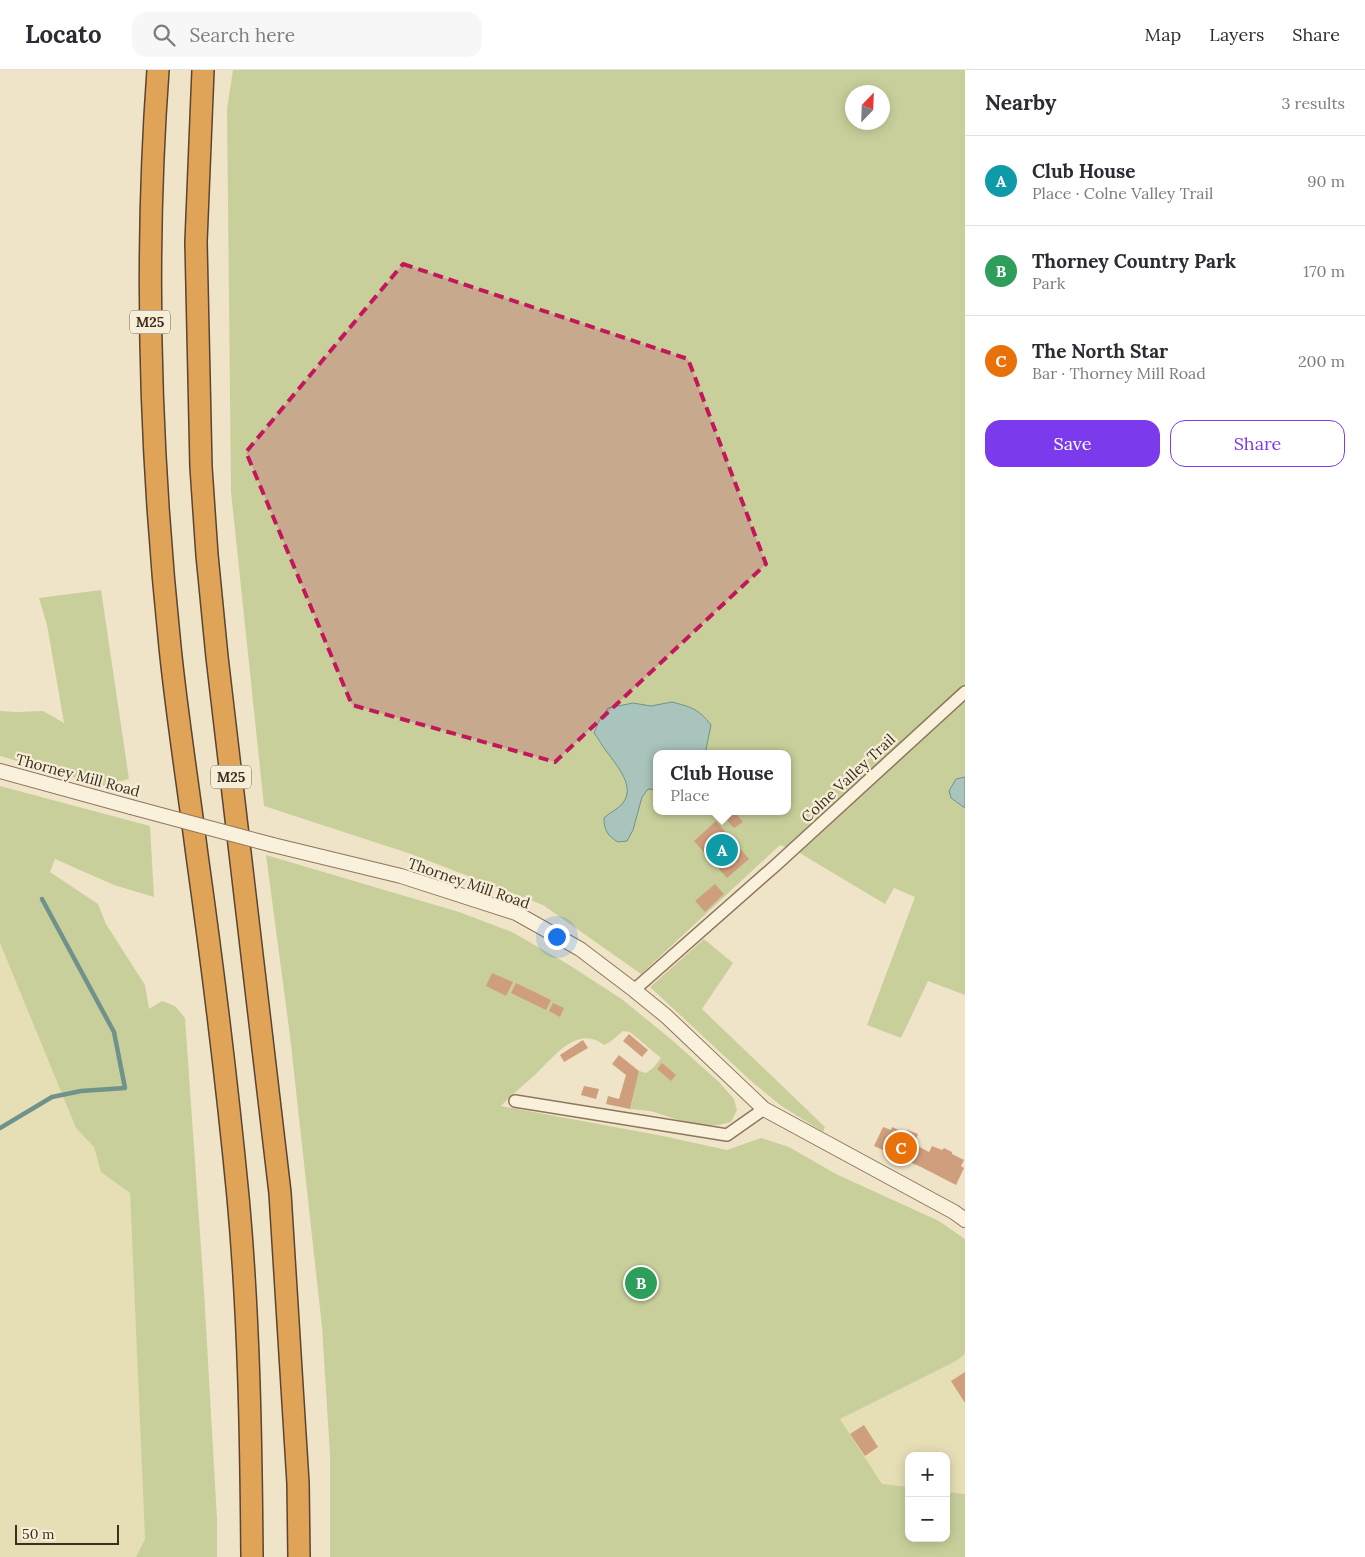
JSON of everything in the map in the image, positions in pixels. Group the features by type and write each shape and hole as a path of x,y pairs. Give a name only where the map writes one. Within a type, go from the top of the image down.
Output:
{"highway":[{"name":"M25","path":"158,70 150,217 152,400 156,485 170,650 219,1026 241,1237 248,1354 252,1557"},
{"name":"M25","path":"203,70 196,242 201,448 205,526 217,657 280,1193 298,1473 299,1557"}],"street":[{"name":"Colne Valley Trail","path":"637,988 777,864 965,692"},
{"name":"Thorney Mill Road","path":"0,771 273,845 401,876 516,913 580,949 637,988 764,1109 954,1212 965,1220"},
{"path":"515,1101 727,1135 764,1109"}],"highlighted area":[{"path":"403,264 688,359 766,564 555,762 352,705 246,452"}],"shaded area":[{"path":"0,943 76,1128 94,1147 101,1172 130,1193 145,1539 136,1557 0,1557"},
{"path":"965,1354 965,1494 950,1492 950,1452 905,1452 905,1487 882,1484 840,1419 956,1361"}],"green space":[{"path":"233,70 965,70 965,995 928,981 901,1038 867,1025 915,897 894,888 885,904 798,852 780,845 641,974 543,905 411,854 264,806 231,492 227,109"},
{"path":"101,590 129,779 103,786 0,756 0,711 43,711 64,723 47,625 39,598"},
{"path":"0,786 150,826 154,897 114,885 55,859 50,872 98,904 106,924 145,985 149,1009 162,1001 175,1006 185,1018 204,1291 217,1519 217,1557 136,1557 145,1539 130,1193 101,1172 94,1147 76,1128 0,943"},
{"path":"266,855 459,912 512,932 566,963 623,1000 719,1082 734,1099 737,1110 731,1122 711,1126 685,1122 651,1111 630,1109 639,1071 646,1073 661,1058 630,1032 623,1031 604,1045 584,1038 566,1046 501,1106 663,1136 727,1150 761,1138 789,1147 836,1174 939,1221 965,1239 965,1354 956,1361 840,1419 882,1484 905,1487 905,1542 950,1542 950,1492 965,1494 965,1557 330,1557 330,1455 322,1327 290,1036"},
{"path":"704,939 733,963 702,1009 825,1127 823,1132 780,1105 750,1080 650,987"}],"water":[{"path":"672,702 694,709 703,715 711,725 706,750 653,750 653,790 648,789 642,797 633,830 627,841 618,842 607,833 604,818 622,804 626,797 626,784 624,776 594,733 599,721 608,708 633,703 651,706"},
{"path":"965,777 965,808 951,798 949,791 956,779"}],"building":[{"path":"737,815 743,822 734,828 723,816"},
{"path":"716,821 749,859 727,878 694,841"},
{"path":"715,884 724,894 705,912 695,901"},
{"path":"492,973 513,982 506,996 486,986"},
{"path":"516,983 551,1000 546,1010 511,993"},
{"path":"553,1003 564,1008 560,1017 549,1011"},
{"path":"629,1034 648,1050 642,1057 623,1041"},
{"path":"583,1040 588,1048 564,1062 560,1055"},
{"path":"619,1055 639,1071 630,1109 606,1104 608,1096 619,1099 626,1075 612,1064"},
{"path":"662,1063 676,1075 671,1081 657,1069"},
{"path":"584,1086 599,1089 596,1099 581,1095"},
{"path":"883,1127 891,1130 892,1127 901,1131 899,1137 903,1139 907,1130 918,1134 914,1144 929,1152 932,1146 942,1150 944,1148 964,1160 961,1166 964,1168 956,1185 874,1146"},
{"path":"965,1372 965,1403 951,1381"},
{"path":"864,1425 878,1447 865,1456 850,1434"}],"waterway":[{"path":"0,1128 52,1097 81,1091 125,1088 114,1032 42,899"}],"place":[{"name":"Club House","path":"722,850"},
{"name":"The North Star","path":"901,1148"},
{"name":"Thorney Country Park","path":"641,1283"}]}
